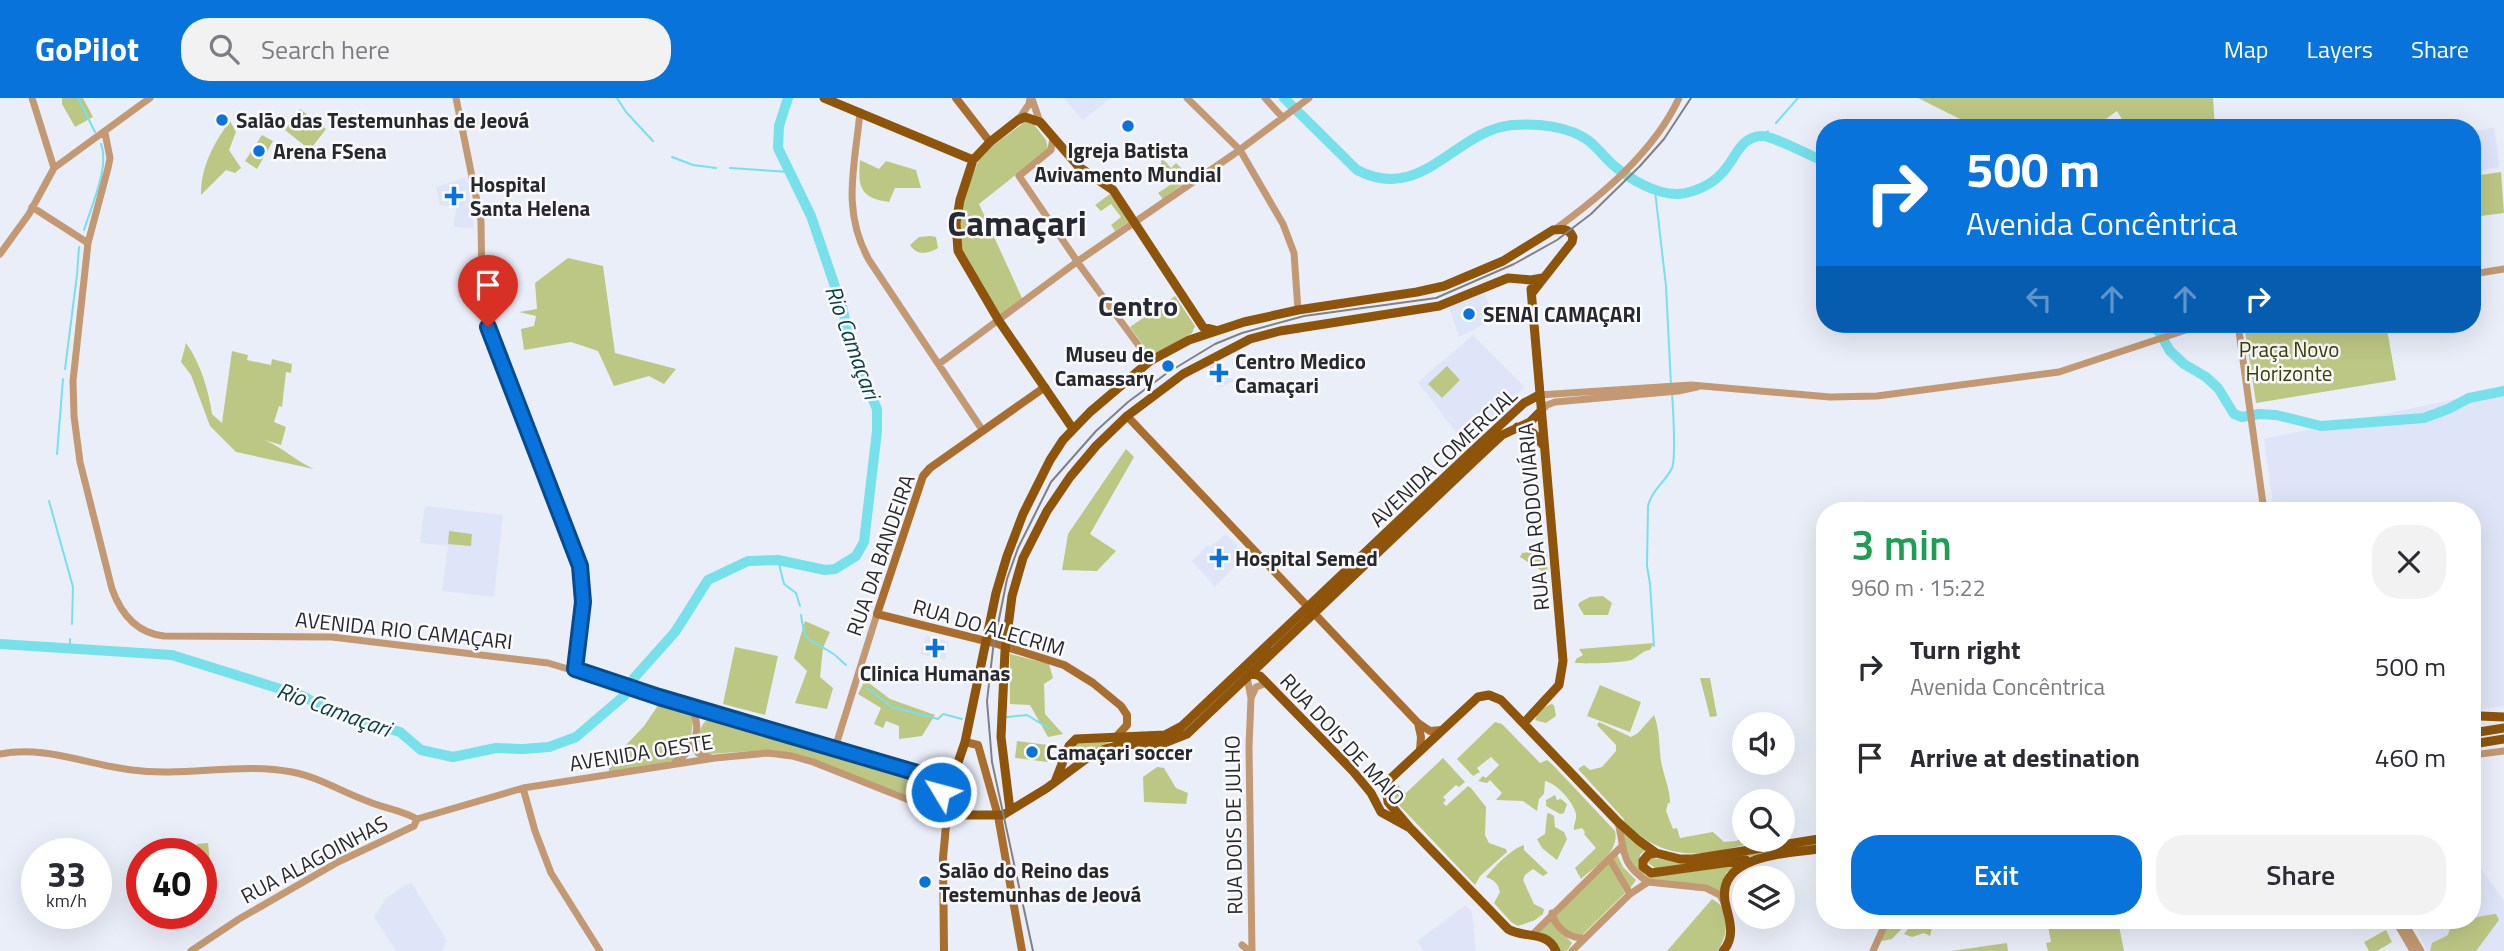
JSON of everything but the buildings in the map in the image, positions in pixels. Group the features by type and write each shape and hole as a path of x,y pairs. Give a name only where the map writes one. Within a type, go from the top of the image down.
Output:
{"main road":[{"path":"824,98 973,160"},
{"path":"956,98 990,142"},
{"path":"1073,429 999,321 958,251 956,223 960,200 973,160 990,142 1018,120 1025,117 1040,122 1079,167 1113,190 1203,327 1233,332 1234,345"},
{"path":"944,951 943,858 949,795 965,742 996,593 1023,515 1063,440 1110,393 1150,361 1189,340 1244,322 1298,310 1444,286 1503,261 1553,230 1565,229 1573,237 1572,242 1532,293"},
{"path":"1010,810 1001,737 1012,596 1023,558 1047,511 1070,477 1127,415 1183,374 1250,339 1280,331 1424,309 1508,278 1542,278"},
{"path":"1522,279 1530,285 1532,293"},
{"path":"1444,286 1443,296 1450,301"},
{"path":"1418,292 1425,298 1424,309"},
{"name":"RUA DA RODOVIÁRIA","path":"1524,723 1559,685 1563,668 1532,293"},
{"path":"1244,322 1242,333 1250,339"},
{"path":"1528,400 1538,378"},
{"name":"RUA DA BANDEIRA","path":"877,614 923,476 930,468 1045,387"},
{"name":"AVENIDA COMERCIAL","path":"1068,752 1070,744 1076,739 1166,735 1182,726 1311,610 1513,413 1528,400 1539,395"},
{"name":"AVENIDA COMERCIAL","path":"1354,569 1492,444 1508,431 1530,422 1541,411"},
{"path":"1513,413 1527,412 1531,418 1530,422"},
{"path":"1127,415 1418,723 1430,731 1441,730"},
{"path":"1517,428 1533,433 1545,447"},
{"name":"AVENIDA COMERCIAL","path":"998,816 1105,749 1121,745 1164,744 1187,734 1249,675 1311,610"},
{"name":"RUA DO ALECRIM","path":"877,614 986,641 1071,668 1124,709 1128,721 1122,732 1111,739"},
{"path":"983,657 989,650 998,649 1005,660"},
{"name":"RUA DOIS DE MAIO","path":"1249,675 1260,676 1352,770 1371,793 1381,812 1410,828"},
{"path":"1556,951 1550,941 1508,929 1388,802 1386,787 1389,780 1478,697 1486,695 1501,699 1618,822 1656,853 1693,859 1816,838"},
{"path":"2481,717 2504,715"},
{"path":"1418,723 1420,750"},
{"path":"2481,732 2504,728"},
{"path":"2481,743 2504,739"},
{"path":"965,742 973,742 980,748 998,816 1022,951"},
{"path":"1068,752 1072,760 1083,762"},
{"path":"1054,783 1068,752"},
{"path":"947,815 998,816"},
{"path":"1656,853 1648,855 1643,861 1646,871 1651,873 1816,849"},
{"path":"1723,951 1730,941 1731,928 1724,885 1735,869 1752,860"}],"street":[{"path":"32,98 54,168"},
{"path":"0,254 32,207 54,168 150,98"},
{"path":"456,98 481,221 482,289 490,337 580,566 583,602 575,669"},
{"path":"1018,120 1031,98"},
{"path":"1031,98 1040,122"},
{"path":"1187,98 1240,150 1289,237 1294,253 1298,310"},
{"path":"1265,98 1285,117"},
{"path":"1553,230 1581,211 1631,164 1664,125 1679,98"},
{"path":"939,364 1078,261 1240,150 1305,100"},
{"path":"860,112 851,201 855,229 869,260 983,431"},
{"name":"AVENIDA RIO CAMAÇARI","path":"105,133 110,158 88,243 73,381 76,438 111,589 119,608 131,621 155,635 332,637 528,660 575,669 688,706 931,777 954,778"},
{"path":"1053,137 1051,150 1019,176 1150,361"},
{"path":"32,207 88,243"},
{"path":"1573,237 1573,225 1581,211"},
{"path":"2481,273 2504,270"},
{"path":"1541,411 1555,402 1699,386 1829,397 1877,396 2059,372 2177,333"},
{"path":"2239,333 2263,502"},
{"path":"1539,395 1667,389"},
{"name":"RUA DA BANDEIRA","path":"835,748 877,614"},
{"name":"RUA DOIS DE JULHO","path":"1249,675 1249,948"},
{"path":"1251,698 1256,687 1267,683"},
{"path":"668,766 683,757 693,745 698,724 688,706"},
{"path":"698,724 715,713"},
{"path":"693,745 702,755 715,758"},
{"path":"2481,754 2504,751"},
{"path":"0,754 28,752 64,756 136,771 255,768 295,772 366,801 410,814 417,819"},
{"name":"AVENIDA OESTE","path":"417,819 523,788 715,758 768,753 792,755 947,815"},
{"path":"922,806 934,804 940,795 940,786 931,777"},
{"path":"523,788 551,873 600,951"},
{"name":"RUA ALAGOINHAS","path":"191,951 239,919 338,862 414,826 417,819"},
{"path":"1618,822 1621,847 1628,866 1648,882 1706,888 1720,895 1726,906"},
{"path":"1532,934 1621,847"},
{"path":"1608,860 1630,894"},
{"path":"1552,914 1575,948 1630,894 1648,882"},
{"path":"1873,951 1883,929"},
{"path":"2400,929 2413,951"},
{"path":"2408,929 2421,951"},
{"path":"1566,933 1585,938"}],"shaded area":[{"path":"1063,98 1111,98 1083,120"},
{"path":"2494,128 2500,167 2481,170 2481,130"},
{"name":"Hospital Santa Helena","path":"467,177 474,228 454,227 456,207 440,205 436,187"},
{"name":"SENAI CAMAÇARI","path":"1485,293 1491,310 1486,312 1487,317 1482,319 1484,324 1459,337 1449,307"},
{"path":"1473,335 1525,387 1464,443 1418,382"},
{"name":"Centro Medico Camaçari","path":"1219,358 1234,381 1220,388 1204,366"},
{"path":"2504,389 2504,706 2481,709 2481,502 2273,502 2264,439"},
{"path":"425,506 503,515 494,597 442,591 448,546 420,543"},
{"name":"Hospital Semed","path":"1226,534 1246,555 1215,587 1192,561 1208,545 1210,547"},
{"name":"Clinica Humanas","path":"926,635 949,642 945,660 920,654"},
{"path":"2481,868 2504,901 2504,951 2427,951 2417,929 2481,929"},
{"path":"411,882 447,941 442,951 396,951 374,917 386,898"},
{"path":"1466,905 1472,912 1476,951 1424,951 1417,941"}],"green space":[{"path":"62,98 83,98 93,117 75,127 62,104"},
{"path":"1918,98 2213,98 2214,119 2122,119 2117,111 2106,119 1960,119"},
{"path":"300,109 326,129 310,150 285,130"},
{"path":"230,121 236,132 229,150 241,168 235,173 226,170 201,195 209,156"},
{"path":"1026,121 1032,122 1046,140 1048,149 979,204 1022,298 999,317 964,260 958,239 959,219 968,188 983,153"},
{"name":"Arena FSena","path":"262,135 273,141 257,169 245,161"},
{"path":"1162,158 1171,168 1176,163 1191,178 1163,199 1158,193 1170,185 1174,170 1160,167"},
{"path":"860,160 879,169 886,161 916,170 921,188 895,188 889,202 872,197 866,194 860,184"},
{"path":"2501,172 2504,213 2481,216 2481,175"},
{"path":"1110,194 1131,220 1115,231 1111,225 1121,217 1111,204 1101,211 1095,205"},
{"path":"919,237 936,237 938,248 927,253 919,252 910,245"},
{"path":"568,258 603,266 615,353 676,369 664,384 649,376 614,386 598,351 571,342 524,350 521,329 534,326 536,316 519,312 537,309 535,283"},
{"path":"1175,296 1195,326 1192,333 1151,356 1130,327"},
{"name":"Praça Novo Horizonte","path":"2245,333 2388,333 2396,380 2256,403"},
{"path":"186,343 203,377 212,414 222,423 232,351 248,355 247,360 271,365 272,359 292,364 291,373 286,372 282,407 279,406 274,422 286,427 281,445 265,440 314,469 236,452 210,426 191,375 181,362"},
{"path":"1447,366 1460,380 1442,398 1428,384"},
{"path":"1126,449 1134,457 1090,534 1116,551 1097,571 1062,570 1068,534"},
{"path":"449,531 472,534 471,546 448,544"},
{"path":"1546,550 1548,575 1520,557 1522,553"},
{"path":"1603,596 1612,603 1608,615 1584,615 1578,605 1580,602 1590,597"},
{"path":"805,621 830,632 823,648 820,677 833,688 827,709 795,703 807,671 794,658"},
{"path":"1654,643 1650,650 1631,660 1575,663 1576,659 1583,655 1579,649"},
{"path":"735,647 778,656 765,715 723,704"},
{"path":"1010,654 1049,664 1053,678 1044,684 1045,714 1063,734 1048,737 1030,705 1010,704"},
{"path":"1700,678 1710,678 1717,716 1710,717"},
{"path":"865,680 890,699 935,715 922,736 899,739 899,726 886,721 883,728 874,724 881,708 858,694"},
{"path":"1600,685 1641,702 1630,732 1587,716"},
{"path":"659,704 690,713 693,718 690,740 684,751 666,763 609,773 609,763 644,726"},
{"path":"1554,705 1556,716 1546,723 1535,720 1539,710"},
{"path":"1654,715 1669,794 1670,803 1666,811 1680,838 1713,832 1724,842 1732,841 1732,848 1686,853 1657,846 1631,829 1578,769 1584,765 1590,770 1602,767 1616,751 1616,745 1597,725 1599,722 1631,737"},
{"path":"710,717 718,717 933,784 938,790 934,799 927,803 796,754 769,750 709,754 701,746 699,736 702,725"},
{"path":"1495,722 1502,724 1540,763 1547,760 1553,765 1615,831 1616,839 1610,852 1581,879 1575,868 1596,848 1582,828 1574,830 1576,814 1564,794 1545,781 1544,794 1539,799 1537,811 1523,801 1496,800 1502,793 1490,780 1487,783 1478,781 1483,776 1486,778 1499,765 1491,757 1477,768 1480,772 1473,776 1457,759"},
{"name":"Camaçari soccer","path":"1017,741 1048,745 1048,762 1015,758"},
{"path":"1079,741 1112,741 1083,757 1078,757 1071,750"},
{"path":"1443,758 1465,782 1459,787 1456,785 1443,797 1446,800 1443,803 1446,806 1468,786 1471,788 1486,807 1485,835 1489,843 1506,849 1507,852 1480,876 1475,885 1397,803 1393,793 1396,783 1406,793"},
{"path":"1157,767 1164,768 1176,788 1188,793 1186,804 1144,802 1143,777"},
{"path":"1555,795 1557,800 1561,799 1567,804 1564,813 1560,814 1546,806 1546,800"},
{"path":"1549,813 1554,816 1555,827 1564,832 1567,839 1557,860 1542,848 1537,839 1545,834"},
{"path":"1622,830 1645,850 1640,855 1639,867 1645,875 1651,877 1732,868 1726,873 1721,894 1650,880 1637,871 1626,852"},
{"path":"1816,843 1816,846 1795,850 1795,847"},
{"path":"1524,845 1524,850 1548,873 1543,876 1533,869 1525,875 1523,880 1534,904 1544,909 1543,914 1535,920 1518,926 1494,903 1500,892 1495,882 1486,877 1508,854"},
{"path":"1759,852 1780,852 1677,868 1655,868 1648,863 1653,858 1686,863"},
{"path":"1617,854 1623,867 1636,880 1629,890 1611,861"},
{"path":"1610,864 1625,893 1580,937 1569,933 1556,920 1555,914"},
{"path":"1712,899 1724,911 1726,923 1725,936 1717,951 1667,951"},
{"path":"2496,914 2499,920 2476,951 2430,951 2432,943 2448,935 2450,929 2481,929 2481,917"},
{"path":"1550,918 1572,943 1567,951 1559,951 1552,938 1536,931"},
{"path":"1886,929 1901,929 1892,939 1882,941"},
{"path":"1908,929 1932,929 1930,936 1924,933 1912,937 1904,934"},
{"path":"2049,929 2120,929 2124,951 2048,951 2046,943 2051,942"},
{"path":"2386,930 2392,942 2377,951 2369,951 2364,942"},
{"path":"2007,943 2008,951 1951,951"}],"waterway":[{"path":"78,98 95,132"},
{"path":"617,98 653,141"},
{"name":"Rio Camaçari","path":"0,644 172,655 303,696 327,710 400,732 421,750 453,757 496,748 549,747 576,737 624,696 634,678 675,632 708,580 748,561 778,560 825,570 835,569 856,556 864,542 877,431 877,409 854,356 842,307 811,216 778,148 779,126 788,98"},
{"name":"Rio Camaçari","path":"1284,98 1357,170 1380,178 1401,178 1420,172 1491,130 1522,124 1552,127 1581,136 1626,175 1652,189 1670,194 1690,192 1712,182 1726,169 1742,145 1754,137 1774,139 1816,158"},
{"path":"1776,123 1798,98"},
{"name":"Rio Camaçari","path":"1763,135 1768,131"},
{"path":"84,230 101,175 101,144"},
{"path":"672,157 693,165 716,168"},
{"path":"730,168 790,172"},
{"path":"1655,191 1666,286 1671,385"},
{"path":"65,369 79,247"},
{"name":"Rio Camaçari","path":"2160,333 2170,351 2184,364 2206,377 2218,388 2234,414 2242,417 2276,415 2321,426 2424,418 2469,398 2504,391"},
{"path":"57,454 63,379"},
{"path":"1654,646 1647,566 1648,506 1672,468 1672,394"},
{"path":"49,501 73,587 72,624"},
{"path":"778,560 784,584 796,593 800,606"},
{"path":"801,615 804,632 809,640 834,654 846,665"},
{"path":"70,639 70,649"},
{"path":"867,688 892,707 938,719 943,714 962,719"},
{"path":"1007,717 1027,715 1050,729"}],"railway":[{"path":"1033,951 992,762 987,701 993,649 1007,579 1018,548 1051,482 1096,431 1128,402 1167,373 1215,344 1242,333 1304,316 1436,298 1514,264 1557,240 1591,214 1640,166 1664,139 1691,98"}],"place":[{"name":"Salão das Testemunhas de Jeová","path":"222,120"},
{"name":"Igreja Batista Avivamento Mundial","path":"1128,126"},
{"name":"Arena FSena","path":"259,151"},
{"name":"Hospital Santa Helena","path":"454,196"},
{"name":"SENAI CAMAÇARI","path":"1469,314"},
{"name":"Museu de Camassary","path":"1168,366"},
{"name":"Centro Medico Camaçari","path":"1219,373"},
{"name":"Hospital Semed","path":"1219,558"},
{"name":"Clinica Humanas","path":"935,648"},
{"name":"Camaçari soccer","path":"1032,752"},
{"name":"Salão do Reino das Testemunhas de Jeová","path":"925,882"}],"district":[{"name":"Camaçari","path":"1017,223"},
{"name":"Centro","path":"1138,305"}],"route":[{"path":"488,327 580,566 583,602 575,669 659,697 931,777 938,783 941,792"}]}
